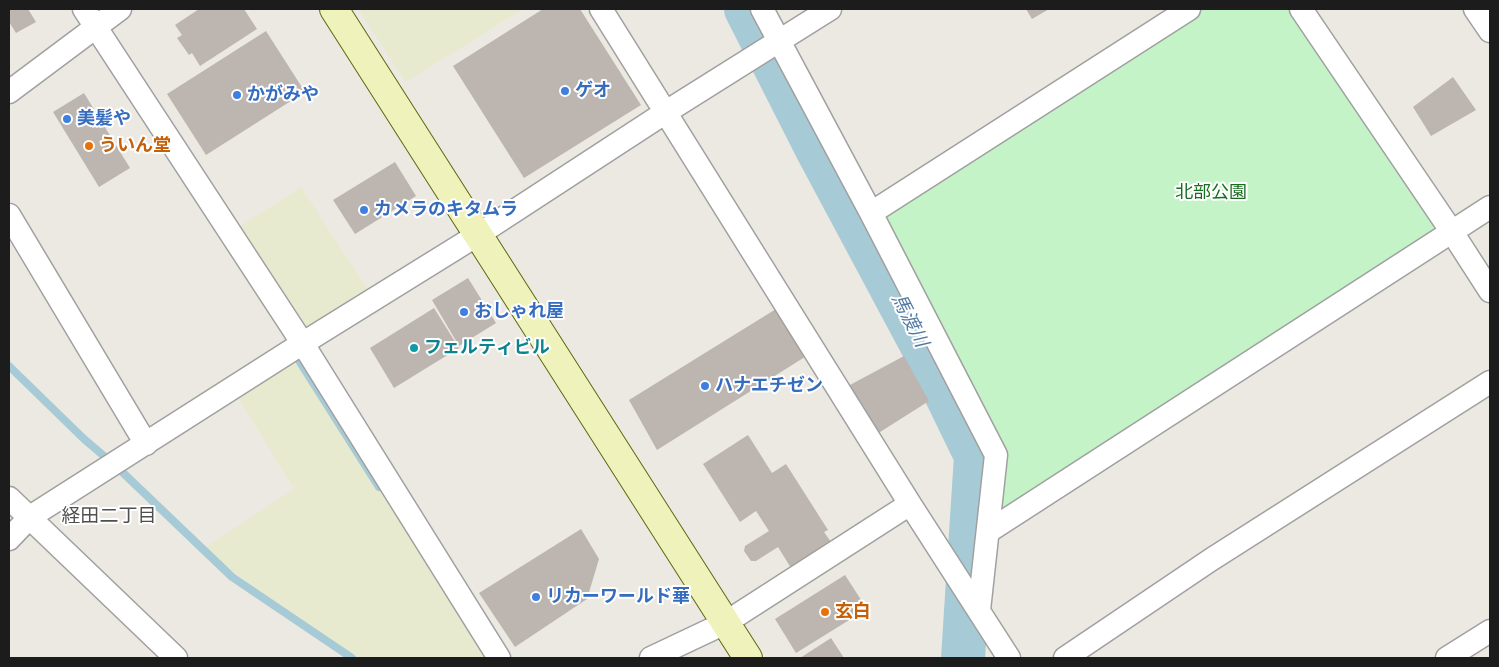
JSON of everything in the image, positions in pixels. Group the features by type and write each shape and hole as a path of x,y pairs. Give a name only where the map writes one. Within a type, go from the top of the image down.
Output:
{"street":[{"path":"9,92 89,17 120,9"},
{"path":"334,9 748,658"},
{"path":"600,9 910,504 1009,658"},
{"path":"762,9 871,213 996,455 979,610"},
{"path":"9,539 30,517 479,234 666,112 830,9"},
{"path":"871,213 1189,9"},
{"path":"1301,9 1452,232 1490,292"},
{"path":"1475,9 1490,31"},
{"path":"89,17 303,344 499,658"},
{"path":"989,531 1490,207"},
{"path":"9,215 146,444"},
{"path":"1065,658 1212,559 1490,382"},
{"path":"9,498 176,658"},
{"path":"651,658 725,623 910,504"},
{"path":"1447,658 1490,631"}],"green space":[{"path":"358,9 523,9 406,82"},
{"name":"北部公園","path":"1196,9 1292,9 1444,237 991,527 998,455 877,214"},
{"path":"301,187 374,299 303,344 231,232"},
{"path":"295,355 488,658 360,658 319,636 203,549 294,489 235,393"}],"building":[{"path":"9,9 28,9 36,22 16,33 9,22"},
{"path":"199,9 244,9 257,29 200,66 192,53 189,55 177,38 182,35 175,25"},
{"path":"543,9 580,9 641,105 524,178 453,66"},
{"path":"1026,9 1049,9 1032,19"},
{"path":"266,31 305,92 206,155 167,94"},
{"path":"1453,77 1476,110 1431,136 1413,107"},
{"path":"84,93 130,168 99,187 53,112"},
{"path":"395,162 416,196 355,234 333,200"},
{"name":"おしゃれ屋","path":"468,278 496,323 459,346 432,300"},
{"name":"フェルティビル","path":"434,308 459,348 394,388 370,348"},
{"path":"776,309 808,355 657,450 629,400"},
{"path":"904,356 929,401 877,434 848,386"},
{"path":"748,435 772,473 786,464 828,530 824,532 831,542 791,568 778,547 756,561 751,561 744,551 745,546 769,531 756,511 740,522 703,464"},
{"path":"581,529 599,559 587,599 515,647 479,593"},
{"path":"845,575 867,609 796,653 775,619"},
{"path":"831,638 844,658 800,658"}],"waterway":[{"name":"馬渡川","path":"746,9 817,149 924,349 976,456 963,658"},
{"path":"293,351 379,487"},
{"path":"9,366 232,577 352,658"}],"place":[{"name":"ゲオ","path":"565,91"},
{"name":"かがみや","path":"237,95"},
{"name":"美髪や","path":"67,119"},
{"name":"ういん堂","path":"89,146"},
{"name":"カメラのキタムラ","path":"364,210"},
{"name":"おしゃれ屋","path":"464,312"},
{"name":"フェルティビル","path":"414,348"},
{"name":"ハナエチゼン","path":"705,386"},
{"name":"リカーワールド華","path":"536,597"},
{"name":"玄白","path":"825,612"}],"district":[{"name":"経田二丁目","path":"109,517"}]}
